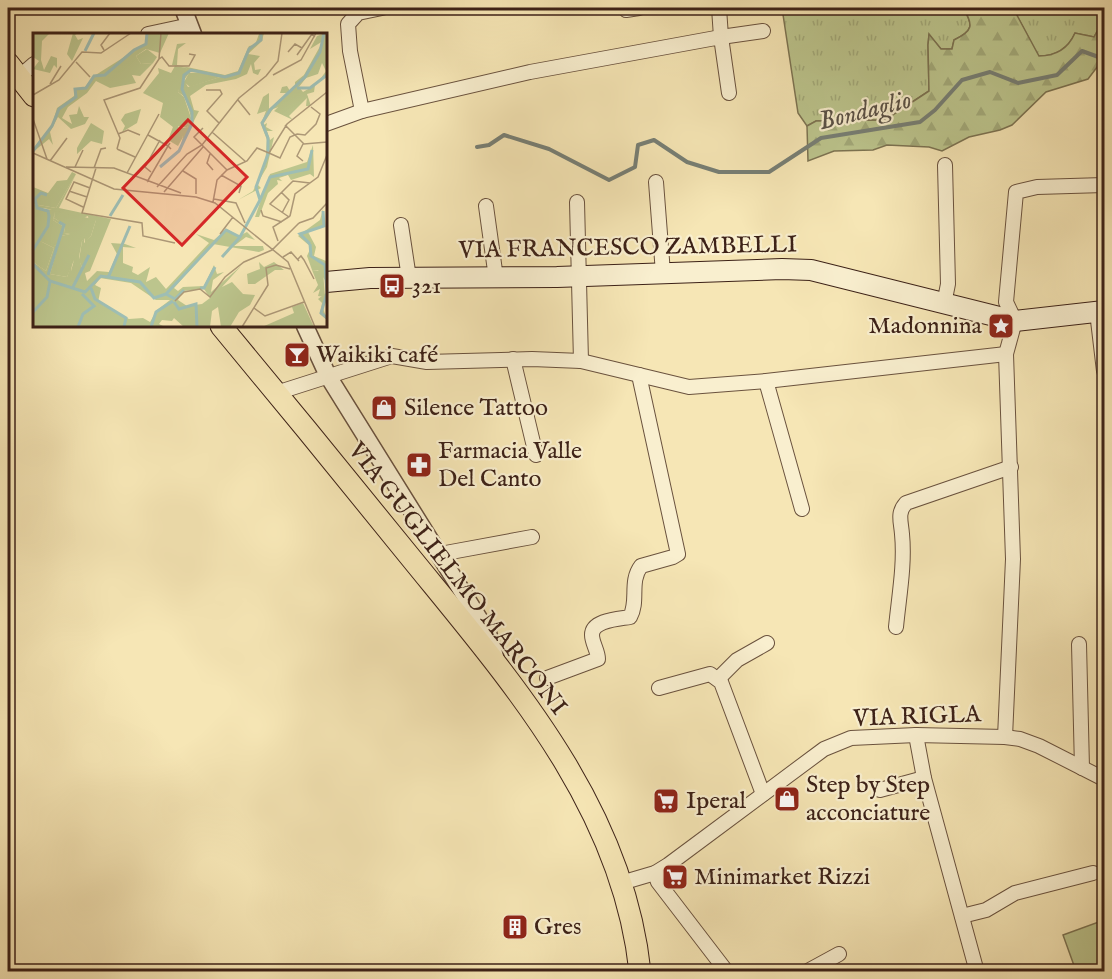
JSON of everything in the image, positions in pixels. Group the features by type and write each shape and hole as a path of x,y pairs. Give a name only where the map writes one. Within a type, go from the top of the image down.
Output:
{"main road":[{"path":"20,68 33,94"},
{"name":"VIA FRANCESCO ZAMBELLI","path":"327,282 410,278 811,270 1015,321 1101,312"},
{"name":"VIA GUGLIELMO MARCONI","path":"223,327 498,666 553,740 585,795 621,883 632,922 640,972"}],"street":[{"path":"159,33 191,30 183,8"},
{"path":"362,111 350,51 348,24 358,13 382,8"},
{"path":"719,8 729,93"},
{"path":"327,124 362,111 530,72 763,31"},
{"path":"944,304 948,284 945,165"},
{"path":"656,182 663,273"},
{"path":"1005,737 1013,559 1006,354 1015,321 1006,302 1016,192 1036,187 1104,185"},
{"path":"577,202 577,276 581,318 581,361"},
{"path":"486,206 495,278"},
{"path":"401,225 410,278"},
{"path":"1101,312 1104,370"},
{"path":"304,327 328,376 488,633 498,666"},
{"path":"276,393 392,356 427,362 513,359 581,361 689,387 766,381 1006,354"},
{"path":"513,359 536,455"},
{"path":"547,678 598,659 592,635 594,628 598,624 630,616 634,610 634,577 641,566 678,554 639,375"},
{"path":"766,381 802,509"},
{"path":"896,627 903,553 899,515 901,508 906,503 1011,467"},
{"path":"440,554 532,537"},
{"path":"460,619 465,609 463,592"},
{"path":"718,679 737,660 767,643"},
{"path":"1079,644 1082,768"},
{"path":"659,688 710,674 721,682 763,794"},
{"path":"916,735 924,778 977,972"},
{"name":"VIA RIGLA","path":"621,883 655,873 824,749 851,738 916,735 1020,739 1039,746 1104,779"},
{"path":"880,790 924,778"},
{"path":"655,873 658,882 727,972"},
{"path":"962,916 986,910 1015,893 1093,873"},
{"path":"806,972 839,954"}],"green space":[{"path":"782,8 963,8 969,19 970,27 965,34 954,40 952,49 941,49 929,35 929,91 885,120 816,121 807,126 798,113"},
{"path":"963,8 1013,8 1039,56 1060,51 1075,33 1094,37 1104,19 1104,58 1088,79 1046,92 1012,125 969,137 942,151 929,147 887,145 873,150 834,151 808,161 807,126 816,121 885,120 929,91 929,34 941,49 952,49 954,40 965,34 970,27 969,19"},
{"path":"1013,8 1104,8 1104,19 1094,37 1075,33 1065,47 1050,55 1038,56"},
{"path":"1104,920 1104,971 1076,971 1063,935"}],"waterway":[{"name":"Bondaglio","path":"477,147 489,145 504,135 549,149 609,180 635,167 638,145 654,140 687,162 719,172 769,172 821,138 920,122 935,110 962,80 990,72 1018,83 1057,75 1082,51 1104,59"}],"place":[{"name":"321","path":"392,286"},
{"name":"Madonnina","path":"1001,326"},
{"name":"Waikiki café","path":"297,355"},
{"name":"Silence Tattoo","path":"384,408"},
{"name":"Farmacia Valle Del Canto","path":"419,465"},
{"name":"Step by Step acconciature","path":"787,799"},
{"name":"Iperal","path":"666,801"},
{"name":"Minimarket Rizzi","path":"675,877"},
{"name":"Gres","path":"515,927"}]}
